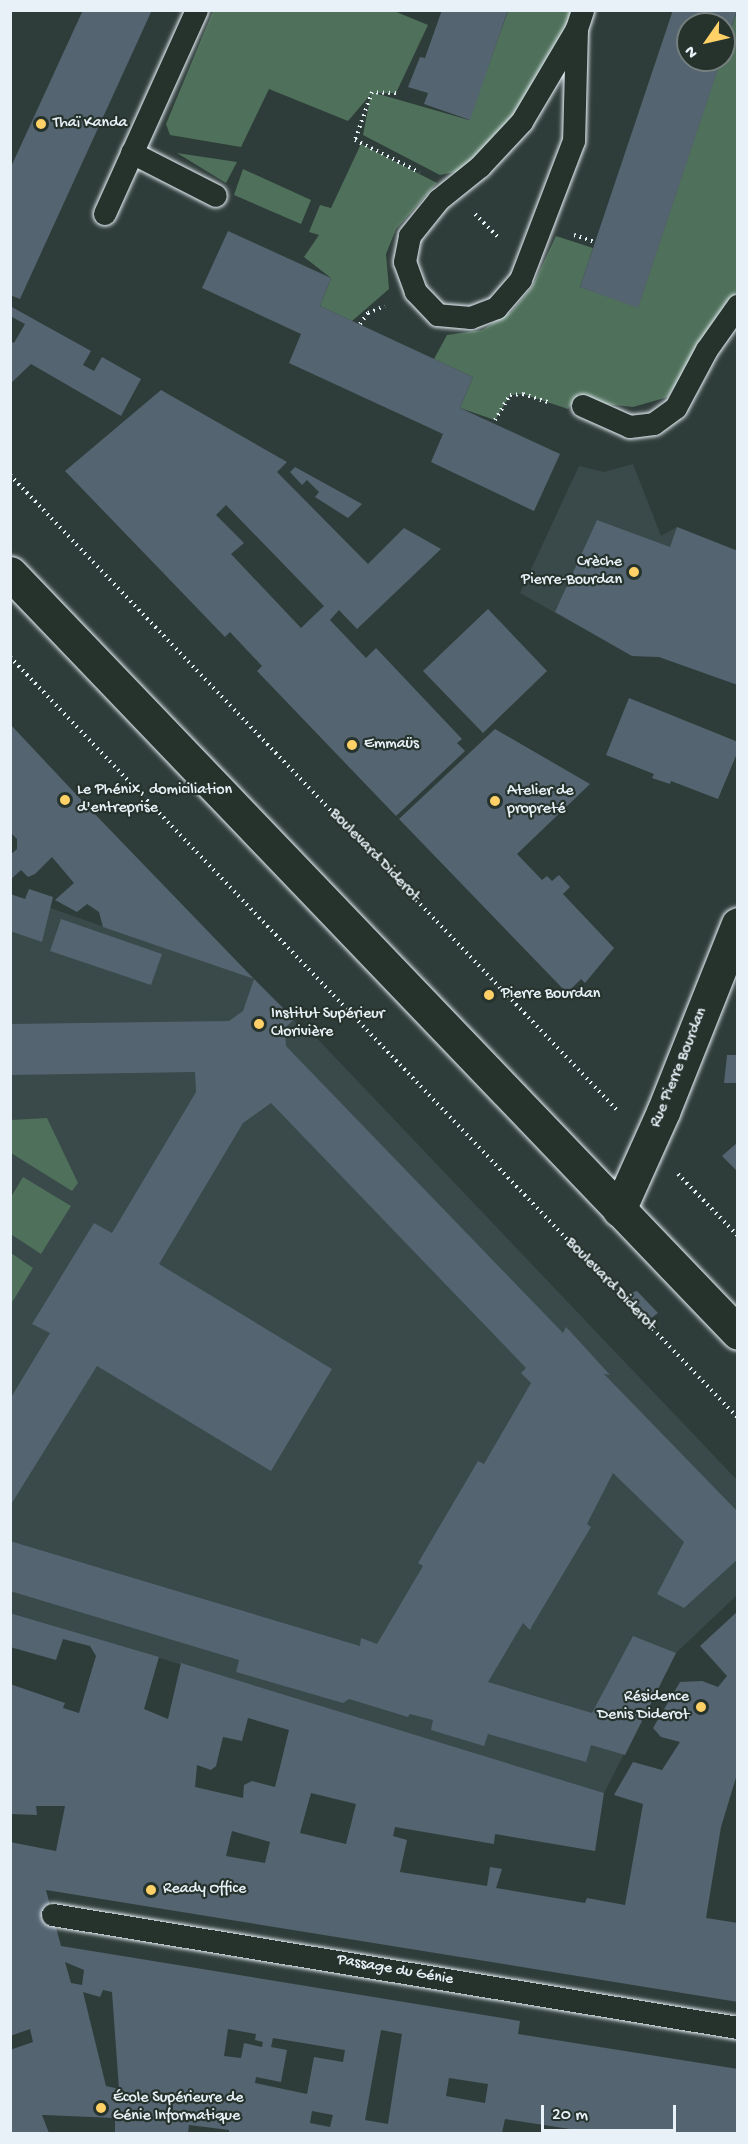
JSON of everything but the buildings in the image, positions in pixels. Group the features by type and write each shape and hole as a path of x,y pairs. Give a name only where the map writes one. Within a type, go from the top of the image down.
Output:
{"main road":[{"path":"10,573 738,1333"},
{"name":"Rue Pierre Bourdan","path":"619,1209 650,1144 738,924"}],"lane":[{"path":"105,214 197,10"},
{"path":"580,20 574,141 521,280 497,308 471,318 438,315 416,292 405,262 410,236 451,190 480,167 522,122 580,20"},
{"path":"132,153 216,196"},
{"path":"584,406 630,427 654,424 676,408 707,350 738,306"},
{"name":"Passage du Génie","path":"53,1915 738,2028"}],"path":[{"path":"396,93 372,92 355,140 451,190 526,265"},
{"path":"495,420 510,395 523,394 559,406"},
{"name":"Boulevard Diderot","path":"10,476 738,1236"},
{"name":"Boulevard Diderot","path":"10,657 738,1418"}],"shaded area":[{"name":"Crèche Pierre-Bourdan","path":"633,464 661,536 677,527 737,551 737,685 659,657 632,656 520,593 579,466 604,472"},
{"path":"10,894 254,979 301,1027 308,1029 737,1480 737,1595 676,1653 604,1793 11,1613"}],"green space":[{"path":"213,11 394,11 428,25 396,93 375,93 469,120 508,11 583,11 480,167 440,175 363,135 371,94 348,121 269,89 241,147 170,135 166,124"},
{"path":"737,11 737,290 668,397 633,407 606,404 579,394 568,409 523,394 510,395 495,420 460,408 473,377 434,359 447,335 482,330 511,312 532,287 556,236 593,248 580,287 638,307 717,72 736,72"},
{"path":"361,144 437,183 396,229 386,254 389,289 352,321 320,306 331,278 304,257 319,235 309,232 320,205 331,208"},
{"path":"177,153 237,162 226,183"},
{"path":"243,169 311,200 301,224 234,195"},
{"path":"47,1118 78,1183 72,1191 11,1153 11,1120"},
{"path":"23,1177 71,1206 41,1254 12,1235 11,1197"},
{"path":"11,1253 33,1268 11,1304"}],"place":[{"name":"Thaï Kanda","path":"41,124"},
{"name":"Crèche Pierre-Bourdan","path":"634,572"},
{"name":"Emmaüs","path":"352,745"},
{"name":"Le Phénix, domiciliation d'entreprise","path":"65,800"},
{"name":"Atelier de propreté","path":"495,801"},
{"name":"Pierre Bourdan","path":"489,995"},
{"name":"Institut Supérieur Clorivière","path":"259,1024"},
{"name":"Résidence Denis Diderot","path":"701,1707"},
{"name":"Ready Office","path":"151,1890"},
{"name":"École Supérieure de Génie Informatique","path":"101,2108"}]}
